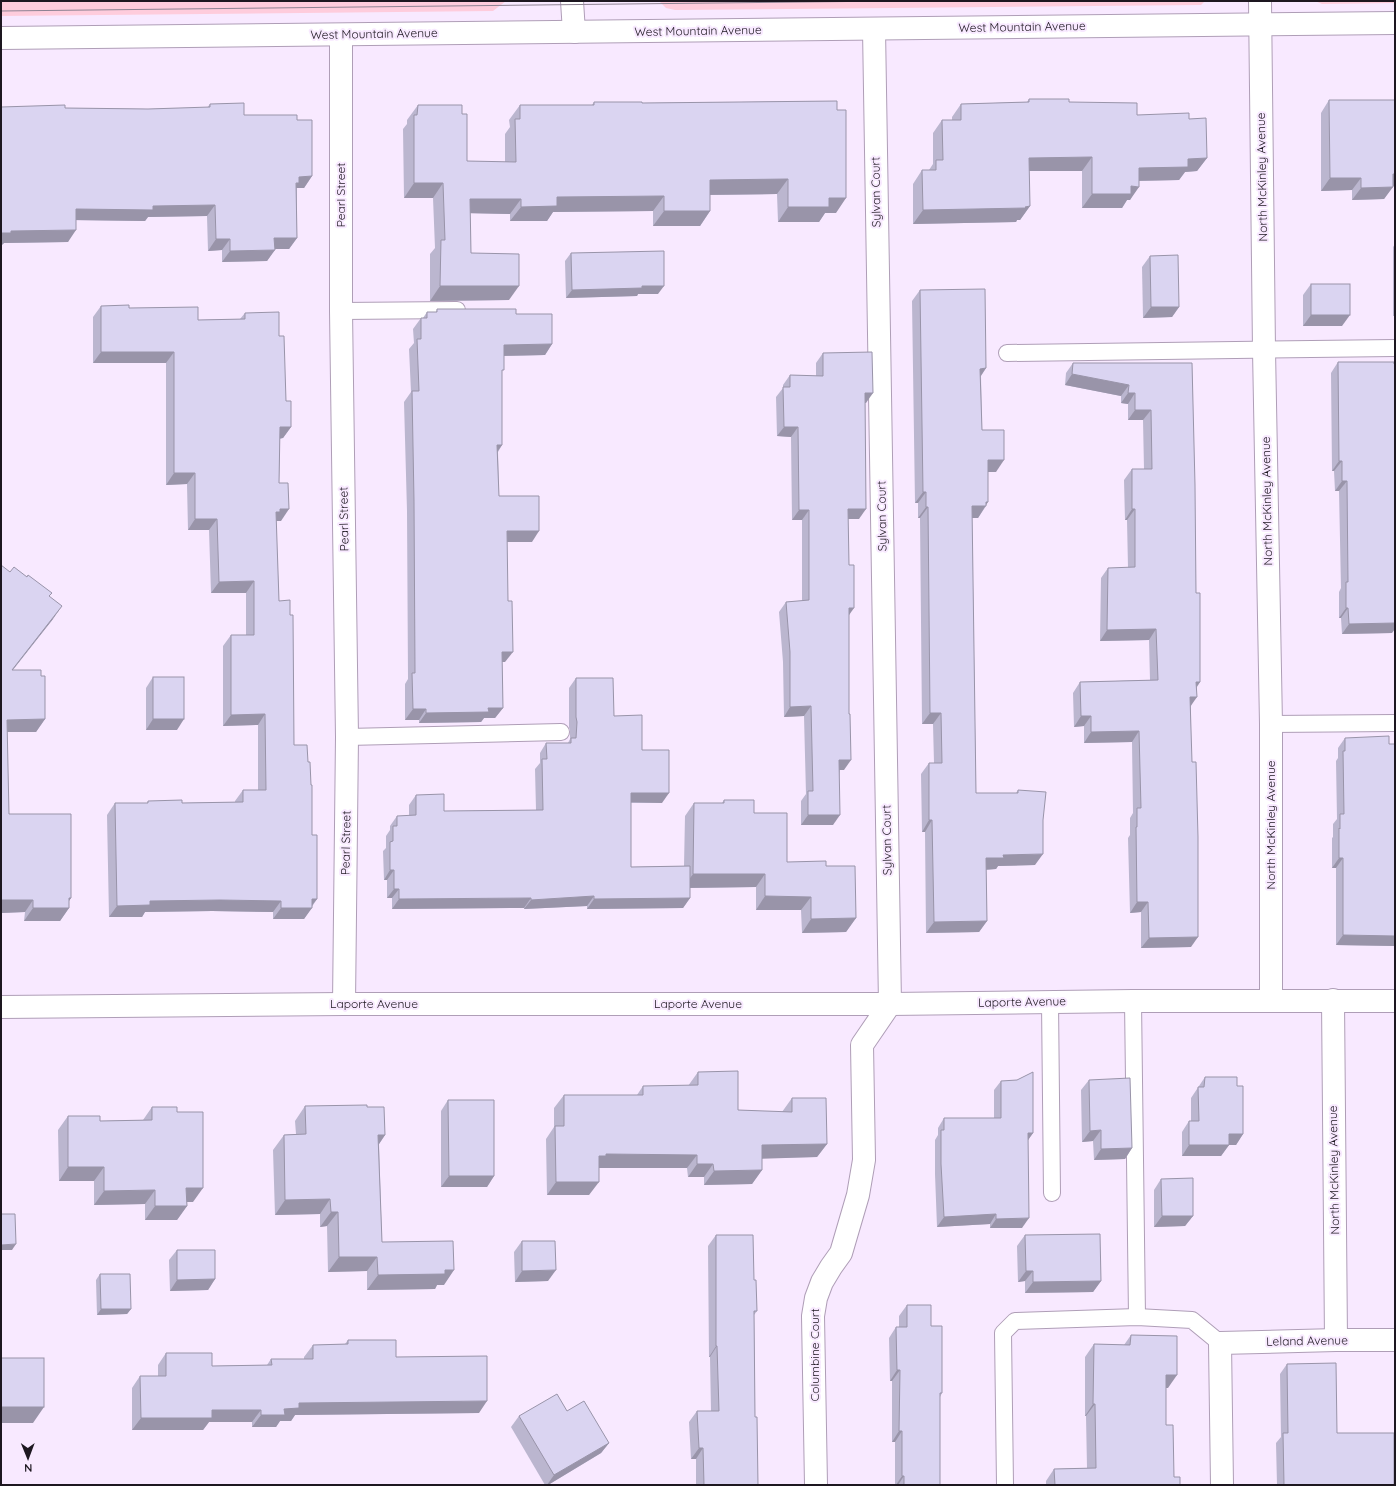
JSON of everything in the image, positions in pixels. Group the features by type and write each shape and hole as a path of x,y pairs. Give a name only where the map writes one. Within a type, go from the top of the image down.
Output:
{"street":[{"path":"572,1 574,32"},
{"name":"North McKinley Avenue","path":"1260,1 1264,350 1271,724 1271,1001"},
{"name":"West Mountain Avenue","path":"1,38 1395,23"},
{"name":"Sylvan Court","path":"874,29 890,1004"},
{"name":"Pearl Street","path":"341,35 341,311 347,737 344,1004"},
{"name":"North McKinley Avenue","path":"1333,1000 1336,1340"},
{"name":"Laporte Avenue","path":"1,1007 344,1004 890,1004 1134,1001 1395,1001"},
{"name":"Columbine Court","path":"816,1485 813,1316 816,1298 822,1282 841,1253 858,1195 864,1160 862,1045 890,1004"},
{"name":"Leland Avenue","path":"1220,1343 1395,1340"},
{"path":"1220,1343 1222,1485"}],"lane":[{"path":"341,311 469,310"},
{"path":"1007,353 1395,348"},
{"path":"1271,724 1395,723"},
{"path":"347,737 561,732"},
{"path":"1134,1001 1138,1317"},
{"path":"1050,1002 1052,1193"},
{"path":"1005,1485 1002,1333 1015,1321 1138,1317 1192,1320 1220,1343"}],"shaded area":[{"path":"1,1 506,1 493,11 1,16"},
{"path":"659,1 1205,1 1201,5 675,10 666,8"},
{"path":"1315,1 1395,1 1395,3 1322,4"}],"building":[{"path":"1029,99 1069,99 1069,102 1137,103 1137,115 1189,113 1189,119 1206,118 1207,158 1188,159 1188,167 1139,168 1139,187 1131,186 1131,194 1092,194 1092,157 1029,158 1030,206 1025,207 1026,208 923,210 922,170 936,170 936,160 943,160 942,120 961,120 961,104 1029,102"},
{"path":"1329,100 1395,100 1395,174 1393,174 1393,187 1361,188 1361,178 1330,178"},
{"path":"837,101 837,110 846,110 846,198 829,198 829,207 788,207 788,179 710,180 710,211 664,211 664,196 557,197 557,206 521,207 521,199 470,199 471,253 519,254 519,286 440,286 441,240 445,240 443,183 414,183 414,115 417,115 418,105 462,105 462,114 467,114 467,161 516,162 515,119 520,119 520,105 594,105 594,102"},
{"path":"244,103 244,115 297,115 297,120 312,120 312,176 299,177 299,183 296,183 297,238 274,238 275,250 230,251 230,239 216,239 215,205 153,206 153,210 76,209 76,230 11,231 11,233 1,233 1,107 65,105 65,108 148,109 210,107 210,104"},
{"path":"664,251 664,286 572,290 571,253"},
{"path":"1178,255 1179,307 1151,307 1150,256"},
{"path":"1311,284 1350,284 1350,315 1311,315"},
{"path":"985,289 986,368 980,369 982,430 1004,430 1004,460 988,460 988,502 986,502 986,506 972,506 976,793 1018,793 1018,790 1046,792 1043,820 1043,854 1003,855 1004,858 986,858 987,921 934,922 932,820 929,820 929,763 942,763 941,713 930,713 928,507 926,507 926,492 923,492 920,290"},
{"path":"129,305 129,308 198,307 198,320 245,319 245,313 279,312 279,336 284,336 286,401 291,401 291,427 280,427 279,483 288,483 289,509 280,509 280,512 276,512 279,601 290,600 290,615 293,615 294,745 307,745 308,762 310,762 312,785 312,835 317,835 317,899 312,899 312,908 281,908 281,901 220,900 150,901 150,905 117,906 115,803 148,803 148,801 182,800 182,803 243,802 243,790 266,790 265,714 231,715 231,635 254,635 254,581 219,582 217,519 195,519 195,473 174,473 174,352 101,352 101,306"},
{"path":"437,309 516,309 516,314 552,314 552,344 504,345 504,370 502,370 502,445 497,445 499,496 539,496 539,531 507,531 508,601 512,601 513,652 502,652 503,708 488,708 489,712 426,713 426,709 413,709 412,673 415,673 412,391 419,391 417,339 421,339 421,318 427,318 427,312 437,312"},
{"path":"872,352 873,393 865,393 866,509 848,509 849,565 854,565 854,608 849,608 849,714 851,760 839,760 840,815 808,815 808,791 813,791 811,706 790,707 790,652 786,602 809,600 809,510 799,510 798,427 784,427 783,387 790,387 790,375 823,376 823,353"},
{"path":"1338,362 1394,362 1395,364 1395,623 1349,624 1348,608 1346,608 1346,582 1348,582 1347,481 1342,481 1342,461 1339,461"},
{"path":"1073,363 1192,363 1196,593 1200,593 1200,682 1196,682 1197,697 1190,697 1192,762 1196,762 1198,937 1149,938 1148,902 1137,902 1136,827 1137,808 1141,808 1139,731 1091,732 1091,716 1081,716 1080,682 1158,680 1156,629 1107,630 1108,568 1135,567 1135,509 1132,509 1132,469 1152,469 1151,410 1135,410 1135,393 1128,393 1129,385 1072,374"},
{"path":"1,565 10,572 14,567 27,577 28,575 52,593 49,596 62,606 12,670 41,670 41,676 45,676 45,719 7,720 9,814 71,814 71,898 69,898 69,908 33,908 33,900 1,900"},
{"path":"153,677 184,677 184,719 153,719"},
{"path":"576,678 613,678 614,716 642,715 642,750 669,750 669,793 631,793 631,867 690,866 690,898 594,899 594,896 531,900 531,898 399,899 399,889 394,889 394,870 390,870 390,842 393,841 393,826 397,826 397,816 416,815 416,795 444,794 444,811 543,810 542,759 547,759 546,743 571,743 571,738 576,738"},
{"path":"1389,736 1389,744 1395,744 1395,936 1343,935 1343,858 1339,858 1339,828 1340,829 1340,814 1344,814 1343,751 1345,751 1345,738"},
{"path":"724,800 754,800 754,813 787,813 787,862 826,861 826,866 855,866 856,918 811,919 811,897 765,896 765,874 693,874 694,803 724,803"},
{"path":"738,1071 738,1110 792,1112 792,1098 826,1098 827,1144 762,1145 762,1170 714,1171 713,1164 697,1164 697,1155 606,1154 606,1156 599,1156 599,1182 556,1182 555,1126 564,1126 564,1095 643,1095 643,1086 698,1085 698,1072"},
{"path":"1033,1072 1033,1133 1028,1133 1029,1218 996,1219 996,1214 944,1217 941,1130 944,1130 944,1118 1001,1118 1001,1081 1017,1080"},
{"path":"1205,1077 1237,1077 1237,1086 1243,1086 1243,1134 1229,1134 1229,1145 1189,1145 1189,1121 1199,1121 1198,1087 1204,1087"},
{"path":"1130,1078 1132,1148 1101,1149 1101,1130 1090,1131 1089,1080"},
{"path":"448,1100 494,1100 494,1176 449,1176"},
{"path":"367,1105 367,1107 384,1107 385,1135 378,1135 382,1242 453,1241 454,1270 445,1270 445,1274 378,1275 377,1257 339,1257 338,1212 331,1212 330,1199 285,1200 284,1135 306,1134 305,1106"},
{"path":"152,1107 177,1107 177,1112 203,1112 203,1188 186,1188 187,1206 155,1206 155,1190 104,1191 104,1167 68,1167 68,1116 100,1116 100,1121 152,1120"},
{"path":"1193,1178 1193,1216 1162,1216 1161,1179"},
{"path":"1,1214 15,1214 16,1244 1,1245"},
{"path":"1100,1234 1101,1281 1033,1282 1033,1271 1026,1271 1025,1235"},
{"path":"716,1235 753,1235 754,1280 756,1280 757,1311 754,1311 755,1417 757,1417 758,1485 704,1485 703,1448 699,1448 697,1411 719,1411 716,1346"},
{"path":"522,1241 555,1241 556,1270 522,1271"},
{"path":"177,1250 215,1250 215,1279 177,1280"},
{"path":"100,1274 130,1274 131,1309 101,1309"},
{"path":"907,1305 931,1305 931,1326 942,1326 940,1485 904,1485 904,1476 902,1476 902,1431 899,1431 900,1370 897,1370 896,1327 907,1327"},
{"path":"1131,1335 1177,1336 1177,1375 1166,1375 1166,1425 1173,1425 1174,1477 1180,1477 1180,1485 1055,1485 1054,1469 1096,1468 1095,1404 1093,1404 1094,1344 1130,1345"},
{"path":"348,1340 396,1340 396,1357 487,1356 487,1401 299,1403 299,1408 284,1409 285,1415 261,1415 261,1410 212,1410 212,1418 141,1418 140,1376 166,1376 166,1353 212,1353 212,1366 272,1365 271,1359 313,1359 313,1345 348,1344"},
{"path":"1,1358 44,1358 44,1407 1,1407"},
{"path":"1336,1363 1337,1433 1394,1433 1394,1485 1284,1485 1283,1433 1288,1433 1287,1364"},
{"path":"557,1394 567,1411 584,1401 609,1443 554,1475 519,1416"}],"tram line":[{"path":"1,11 893,1"}]}
